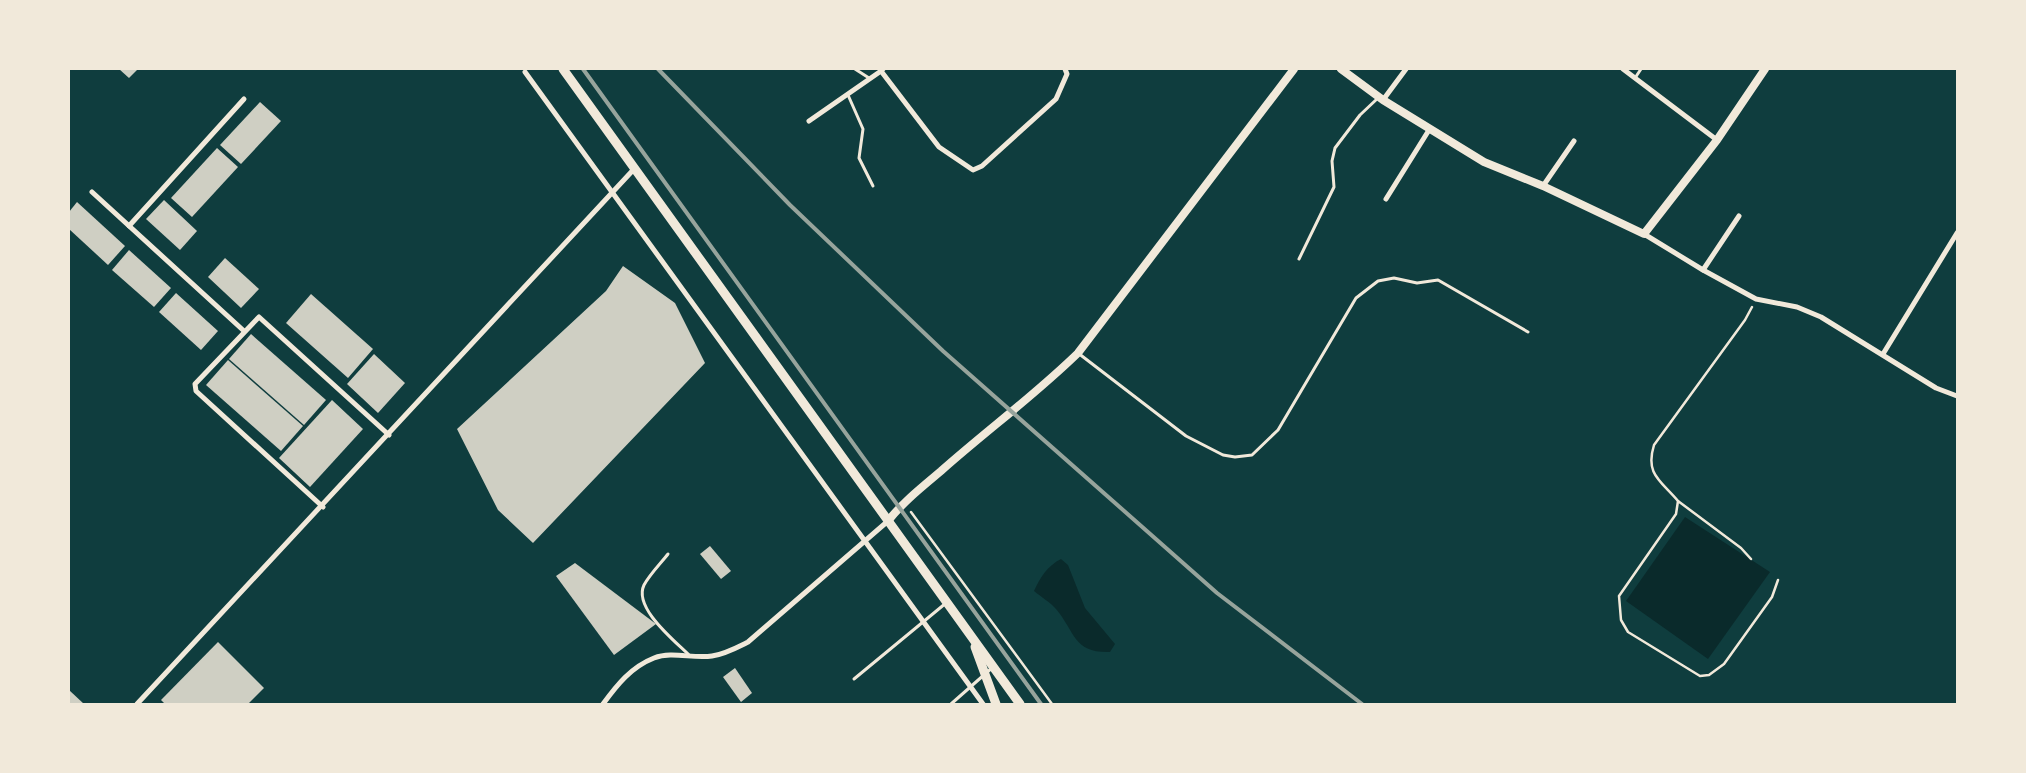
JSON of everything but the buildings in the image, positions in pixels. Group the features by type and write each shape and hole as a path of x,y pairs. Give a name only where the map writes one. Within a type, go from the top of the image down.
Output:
{"main road":[{"path":"563,69 1020,704"},
{"path":"971,635 996,704"}],"street":[{"path":"810,121 882,70 939,147 973,170 982,166 1056,99 1067,74 1065,69"},
{"path":"603,704 619,682 632,670 655,658 710,656 724,653 748,642 866,542 904,502 1051,380 1078,353 1294,69"},
{"path":"1341,69 1381,99 1484,162 1543,186 1644,234 1703,270 1756,299 1797,307 1821,317 1936,388 1957,396"},
{"path":"1381,99 1406,69"},
{"path":"1623,69 1717,140"},
{"path":"1644,234 1717,140 1765,69"},
{"path":"525,72 983,704"},
{"path":"129,226 244,99"},
{"path":"1386,199 1429,130"},
{"path":"1543,186 1574,141"},
{"path":"137,704 323,507 635,168"},
{"path":"92,192 244,331"},
{"path":"1703,270 1740,216"},
{"path":"1883,354 1957,233"},
{"path":"323,507 194,388 255,319 262,318 389,435"}],"lane":[{"path":"855,69 870,79"},
{"path":"1635,78 1642,69"},
{"path":"848,94 863,129 859,158 873,186"},
{"path":"1299,259 1334,187 1332,161 1335,148 1360,115 1381,99"},
{"path":"1078,353 1186,436 1234,457 1252,455 1278,430 1356,298 1378,281 1394,278 1417,283 1438,280 1528,332"},
{"path":"668,554 644,585 642,597 648,611 690,656"},
{"path":"854,679 948,602"},
{"path":"951,704 993,667"}],"path":[{"path":"1751,559 1741,548 1678,501 1652,471 1650,460 1654,445 1745,320 1756,299"},
{"path":"1678,501 1676,514 1619,596 1621,620 1628,632 1700,676 1709,675 1724,664 1772,597 1778,580"},
{"path":"904,502 1052,704"}],"water":[{"path":"1685,517 1770,572 1708,659 1626,601"},
{"path":"1061,559 1068,565 1085,608 1115,644 1110,652 1089,649 1082,645 1056,609 1034,591 1044,573"}],"railway":[{"path":"583,69 1041,704"},
{"path":"658,69 790,205 943,351 1217,593 1362,704"}]}
